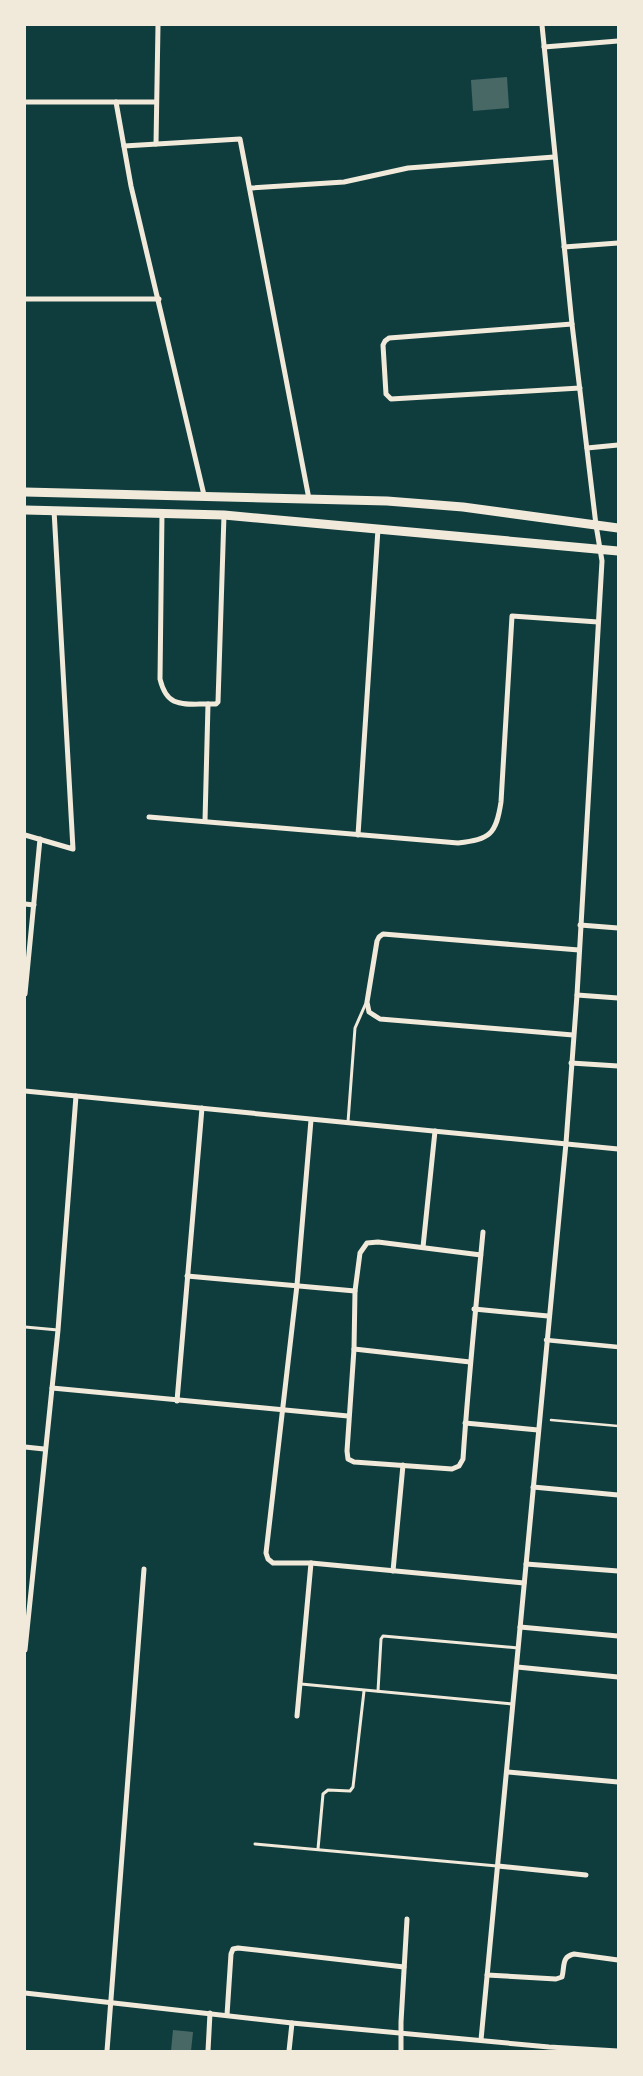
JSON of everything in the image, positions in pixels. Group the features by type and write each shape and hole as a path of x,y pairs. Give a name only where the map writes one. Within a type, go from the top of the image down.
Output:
{"main road":[{"path":"25,492 204,495 387,502 463,508 618,528"},
{"path":"25,510 224,515 618,551"}],"street":[{"path":"156,144 158,25"},
{"path":"481,2040 548,1316 566,1143 577,995 602,561 572,324 542,25"},
{"path":"544,47 618,41"},
{"path":"25,102 156,102"},
{"path":"116,102 131,186 204,495"},
{"path":"124,146 240,139 310,500"},
{"path":"251,188 344,182 408,168 554,157"},
{"path":"564,247 618,243"},
{"path":"25,299 159,299"},
{"path":"572,324 389,338 383,345 386,394 392,399 580,388"},
{"path":"587,448 618,445"},
{"path":"25,835 73,849 54,510"},
{"path":"162,513 160,679 163,693 170,701 181,704 216,704 218,700 224,515"},
{"path":"358,835 378,528"},
{"path":"149,817 458,843 481,840 493,830 499,817 512,616 598,622"},
{"path":"205,821 208,704"},
{"path":"25,994 40,839"},
{"path":"25,904 34,905"},
{"path":"580,925 618,928"},
{"path":"574,1035 380,1020 369,1012 367,1002 377,941 379,936 384,934 579,950"},
{"path":"577,995 618,998"},
{"path":"571,1063 618,1066"},
{"path":"25,1092 618,1149"},
{"path":"25,1650 44,1449 58,1330 76,1096"},
{"path":"177,1401 202,1108"},
{"path":"311,1120 297,1285 266,1553 268,1559 273,1563 310,1563 524,1584"},
{"path":"423,1248 435,1131"},
{"path":"481,1255 378,1242 367,1243 360,1253 355,1291 354,1349 348,1416 348,1459 354,1462 452,1469 459,1466 463,1459 474,1309 481,1255 483,1232"},
{"path":"187,1276 355,1291"},
{"path":"474,1309 548,1316"},
{"path":"546,1340 618,1347"},
{"path":"354,1349 470,1362"},
{"path":"52,1388 348,1416"},
{"path":"465,1423 538,1430"},
{"path":"25,1447 44,1449"},
{"path":"393,1571 403,1465"},
{"path":"533,1487 618,1495"},
{"path":"297,1716 310,1563"},
{"path":"526,1564 618,1571"},
{"path":"107,2051 144,1569"},
{"path":"520,1627 618,1636"},
{"path":"517,1667 618,1677"},
{"path":"507,1772 618,1782"},
{"path":"498,1866 586,1875"},
{"path":"401,2051 408,1919"},
{"path":"226,2015 233,1949 238,1948 404,1967"},
{"path":"487,1975 556,1979 562,1976 563,1962 569,1955 618,1960"},
{"path":"25,1993 292,2023 481,2040 549,2049 618,2051"},
{"path":"208,2051 210,2014"},
{"path":"289,2051 292,2023"}],"lane":[{"path":"348,1122 355,1028 367,1002"},
{"path":"25,1327 58,1330"},
{"path":"378,1692 381,1639 387,1635 518,1648"},
{"path":"301,1684 513,1704"},
{"path":"318,1849 323,1794 328,1790 350,1791 353,1787 364,1691"},
{"path":"255,1844 498,1866"}],"path":[{"path":"539,1419 618,1426"}],"building":[{"path":"507,77 509,108 473,111 471,80"},
{"path":"173,2030 193,2032 191,2051 171,2051"}]}
